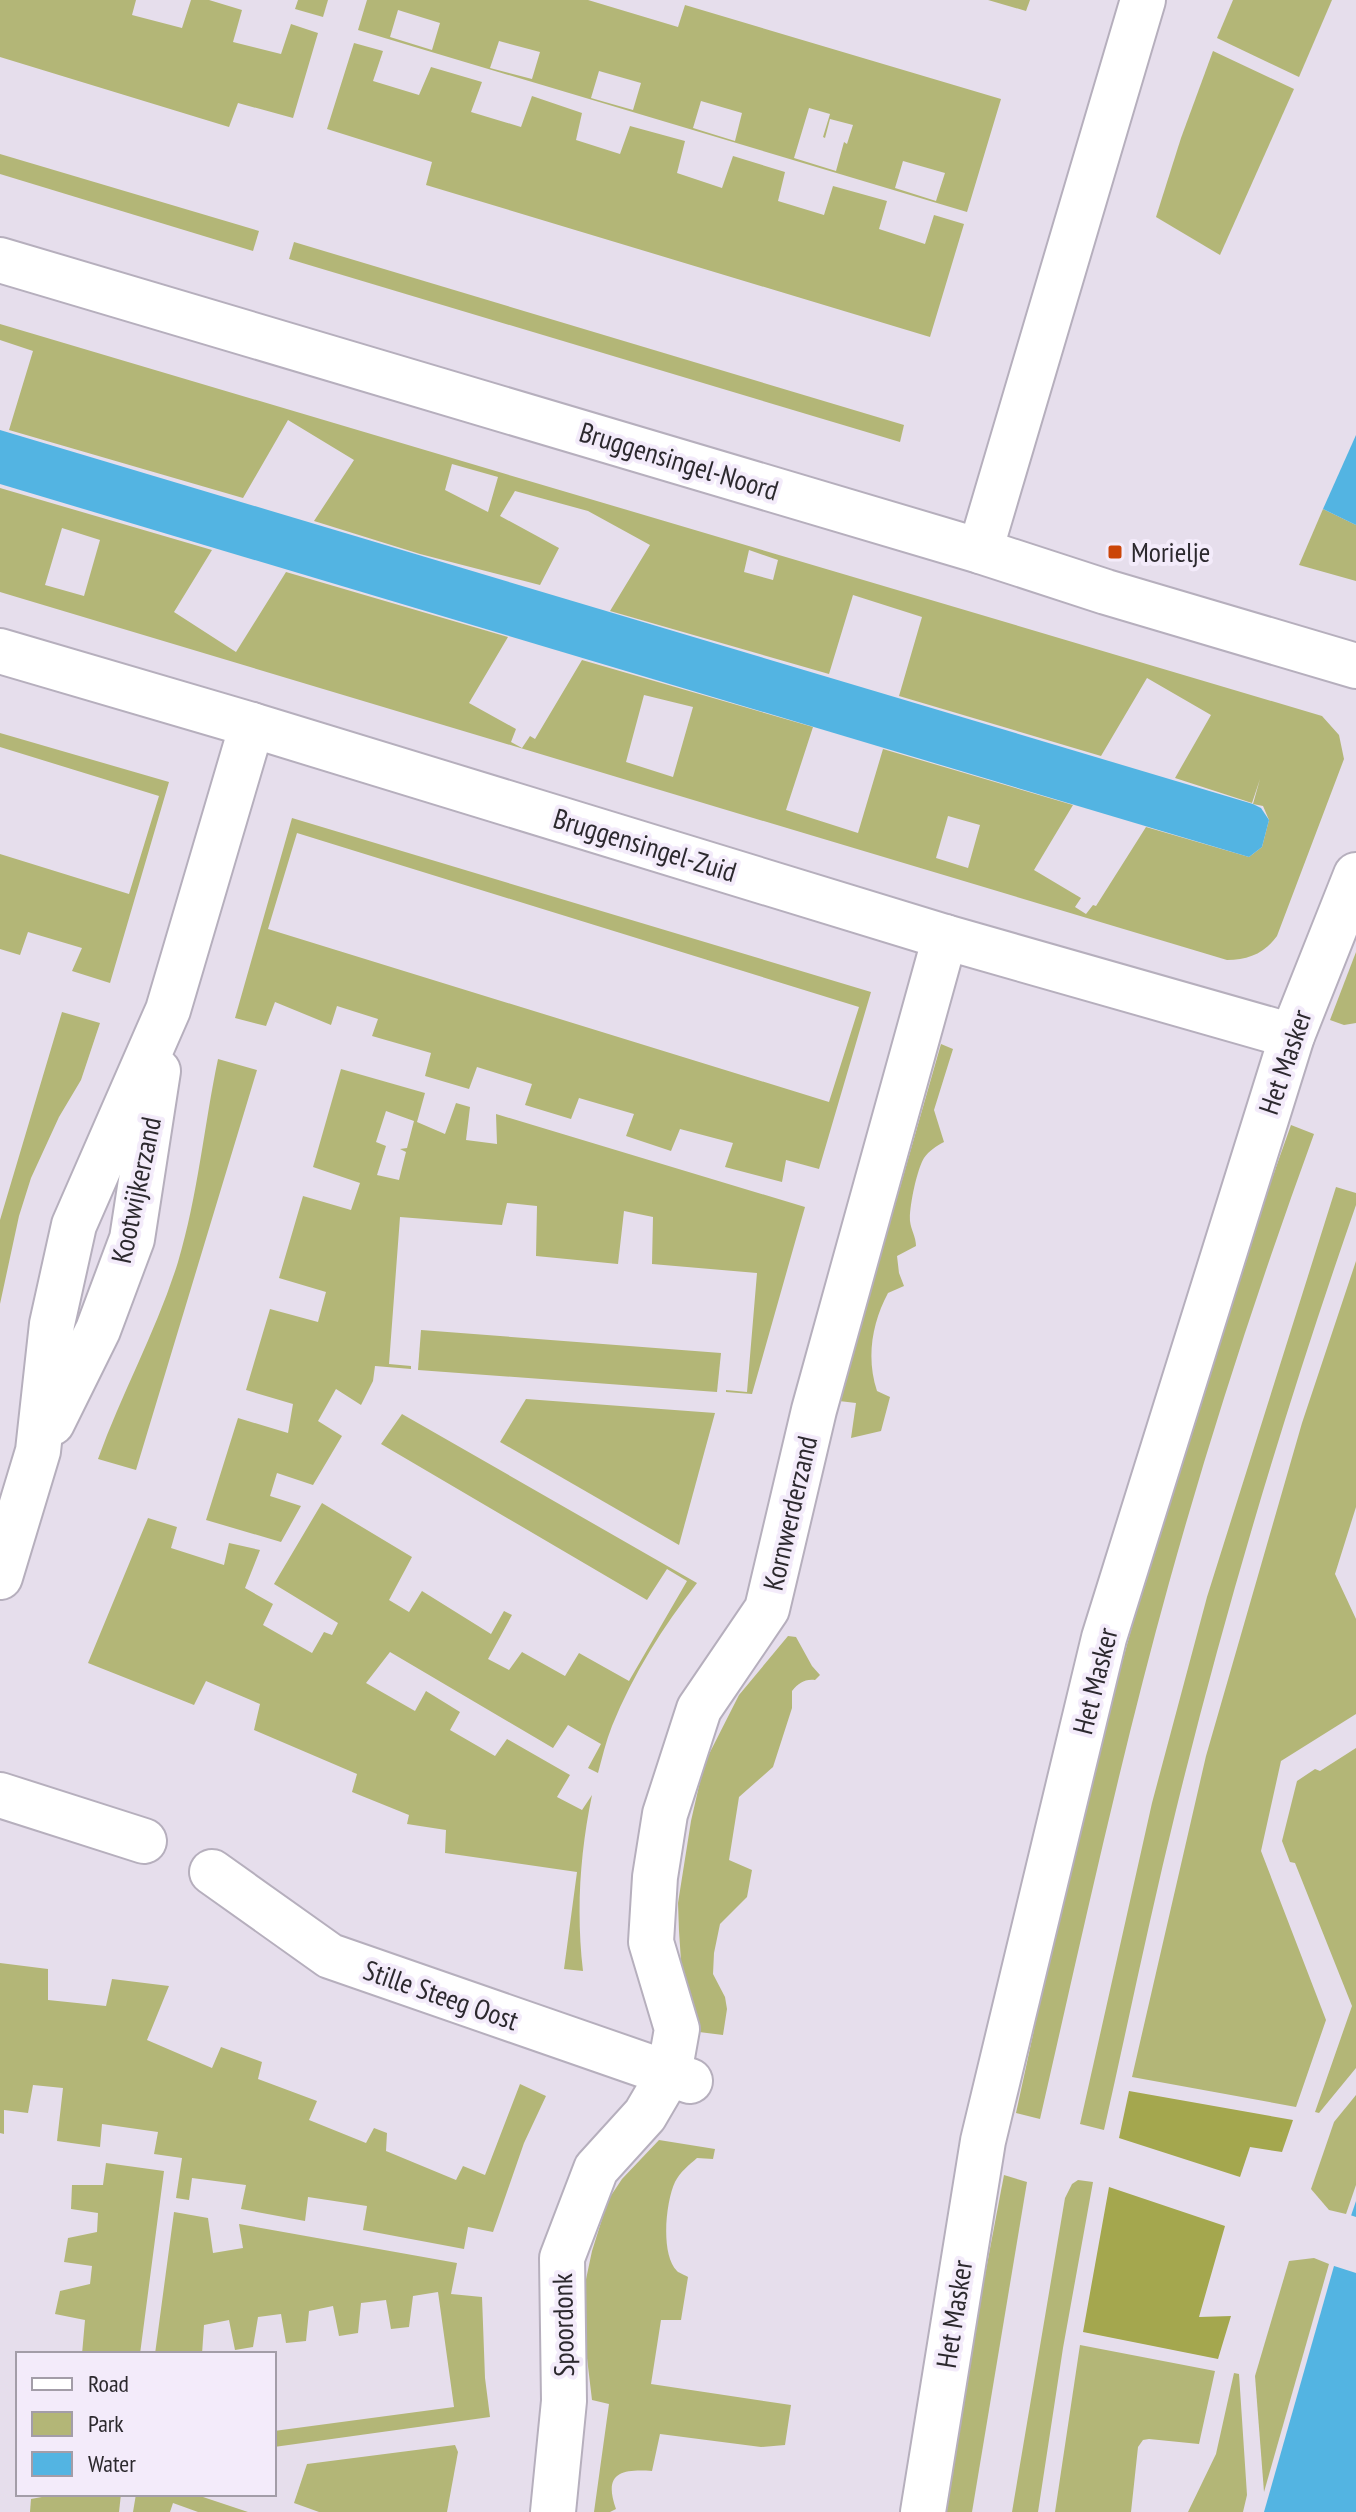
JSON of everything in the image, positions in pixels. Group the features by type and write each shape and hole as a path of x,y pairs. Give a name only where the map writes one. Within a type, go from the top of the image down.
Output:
{"street":[{"path":"980,551 1143,0"},
{"name":"Bruggensingel-Noord","path":"0,260 1356,666"},
{"name":"Bruggensingel-Zuid","path":"0,651 945,937 1292,1036"},
{"name":"Kootwijkerzand","path":"38,1451 52,1324 74,1225 168,1010 252,725"},
{"name":"Het Masker","path":"923,2512 983,2141 1104,1638 1292,1036 1356,875"},
{"name":"Kornwerderzand","path":"680,2078 677,2029 651,1942 655,1877 665,1814 699,1709 767,1609 814,1410 945,937"},
{"name":"Kootwijkerzand","path":"0,1577 38,1451 98,1330 132,1239 168,1010"},
{"path":"0,1795 144,1841"},
{"name":"Stille Steeg Oost","path":"212,1872 330,1956 680,2078"},
{"name":"Spoordonk","path":"553,2512 564,2401 562,2258 596,2169 680,2078"}],"green space":[{"path":"0,0 136,0 132,15 182,28 191,0 209,0 242,10 233,42 281,54 291,24 318,33 293,118 238,103 229,127 0,57"},
{"path":"298,0 328,0 323,17 295,9"},
{"path":"367,0 588,0 678,27 685,5 1001,99 967,212 358,30","holes":["398,10 440,23 432,50 390,37","499,41 540,52 532,79 490,68","599,71 641,83 633,110 591,98","701,101 742,113 735,141 693,128","809,108 830,114 825,138 830,119 853,125 847,144 844,142 836,171 794,158","903,161 945,173 936,201 895,188"]},
{"path":"988,0 1030,0 1026,11"},
{"path":"1233,0 1332,0 1299,77 1217,38"},
{"path":"354,43 383,51 373,81 419,95 431,67 482,82 471,112 521,127 532,96 582,113 576,140 620,154 630,126 685,141 677,173 722,188 733,156 785,172 778,201 824,215 833,186 887,201 879,229 925,244 934,215 964,224 930,337 426,185 432,162 327,129"},
{"path":"1213,51 1294,89 1220,255 1156,217"},
{"path":"0,154 259,231 253,251 0,174"},
{"path":"294,242 904,425 900,442 289,259"},
{"path":"0,324 1322,716 1339,735 1344,759 1277,936 1255,954 1227,960 0,592 0,488 212,550 174,612 236,652 286,572 508,637 469,703 516,729 511,742 522,748 530,736 535,739 582,660 813,727 786,810 858,833 883,749 1073,805 1034,870 1081,898 1075,907 1086,914 1093,905 1096,906 1146,827 1249,857 1262,847 1269,820 1263,806 1253,804 1260,779 1252,803 1175,778 1211,715 1147,678 1101,756 899,696 922,617 853,595 829,674 610,611 650,545 588,511 515,491 500,516 559,548 540,585 420,554 314,521 354,460 288,420 243,498 9,430 33,351 0,340","holes":["452,464 498,477 488,512 445,490","62,528 100,540 84,596 45,585","749,550 778,560 773,580 744,572","644,695 693,707 673,777 626,762","948,816 980,825 968,868 936,858"]},
{"path":"1323,509 1356,525 1356,581 1299,565"},
{"path":"0,733 169,782 110,983 72,971 82,948 28,932 20,955 0,949 0,854 129,894 159,796 0,747"},
{"path":"292,818 871,992 819,1169 786,1160 782,1182 725,1167 733,1143 680,1129 671,1151 626,1136 634,1114 579,1098 571,1119 525,1105 532,1084 477,1067 469,1089 425,1076 431,1053 372,1036 378,1019 337,1006 331,1025 275,1002 266,1026 235,1018","holes":["297,833 859,1007 829,1102 268,929"]},
{"path":"1356,952 1356,1023 1344,1025 1330,1020"},
{"path":"62,1012 100,1023 81,1080 59,1117 31,1178 19,1216 0,1304 0,1220"},
{"path":"941,1044 953,1049 934,1110 944,1142 930,1151 921,1163 910,1215 916,1246 897,1256 904,1286 888,1293 872,1341 872,1366 877,1391 890,1397 881,1431 851,1438 856,1403 839,1401"},
{"path":"218,1059 257,1070 136,1470 98,1459 178,1262 196,1186"},
{"path":"341,1069 425,1093 417,1122 445,1134 456,1103 470,1107 466,1140 497,1144 496,1114 805,1207 752,1394 726,1390 747,1392 757,1273 652,1264 653,1217 624,1211 618,1264 536,1256 537,1206 507,1203 502,1225 400,1217 389,1364 411,1366 411,1369 375,1366 373,1381 361,1405 336,1389 318,1421 342,1436 313,1485 277,1473 270,1496 301,1506 281,1542 206,1520 238,1418 288,1433 293,1404 246,1390 270,1309 318,1322 326,1292 279,1278 303,1196 351,1210 360,1183 313,1167","holes":["386,1111 414,1121 407,1148 400,1149 406,1152 399,1180 377,1175 386,1146 376,1142"]},
{"path":"1291,1125 1314,1134 1237,1357 1169,1583 1117,1783 1040,2119 1016,2113 1082,1813 1137,1608 1210,1365"},
{"path":"1336,1187 1356,1193 1356,1205 1282,1430 1195,1734 1104,2130 1080,2124 1152,1803 1207,1597"},
{"path":"1356,1261 1356,1507 1335,1574 1356,1619 1356,1714 1281,1761 1261,1851 1326,2020 1296,2107 1132,2077 1206,1756 1302,1423"},
{"path":"421,1330 721,1353 717,1392 418,1370"},
{"path":"526,1399 715,1413 679,1545 500,1442"},
{"path":"402,1414 697,1583 661,1634 629,1688 610,1732 598,1773 588,1768 601,1744 568,1725 553,1748 390,1652 366,1683 415,1711 426,1691 460,1712 450,1730 495,1756 507,1739 570,1775 557,1797 582,1810 592,1795 580,1883 583,1971 564,1969 577,1872 445,1853 446,1830 407,1824 409,1815 352,1792 357,1774 254,1730 260,1704 206,1681 194,1705 88,1663 148,1518 177,1527 171,1548 224,1565 229,1543 260,1550 245,1588 273,1604 263,1625 312,1653 324,1632 332,1635 338,1623 274,1584 322,1503 412,1557 389,1600 409,1612 422,1591 491,1634 504,1611 512,1615 488,1659 509,1670 522,1652 565,1676 579,1653 629,1681 687,1581 667,1569 647,1600 381,1444"},
{"path":"788,1636 796,1637 820,1675 815,1680 802,1682 792,1691 792,1708 773,1767 739,1797 729,1860 752,1870 747,1897 720,1924 714,1953 713,1974 725,1997 727,2009 723,2035 699,2032 681,1961 679,1931 678,1903 691,1821 704,1764 739,1695"},
{"path":"1356,1748 1356,2068 1319,2113 1315,2112 1352,2006 1295,1863 1290,1862 1282,1841 1297,1781 1315,1769 1320,1771"},
{"path":"0,1963 48,1969 48,2000 106,2006 112,1979 169,1986 147,2040 212,2068 221,2047 262,2062 258,2079 317,2101 309,2120 366,2143 374,2128 387,2133 386,2151 456,2180 463,2166 485,2175 520,2084 546,2096 524,2143 493,2232 468,2227 464,2249 363,2230 367,2206 308,2197 305,2221 241,2209 246,2185 192,2178 189,2200 176,2198 182,2158 154,2154 158,2132 102,2124 100,2147 57,2141 63,2088 33,2085 28,2113 4,2110 4,2134 0,2133"},
{"path":"1356,2095 1356,2185 1346,2214 1329,2210 1311,2189 1334,2122"},
{"path":"659,2140 715,2149 713,2159 697,2158 685,2169 672,2191 666,2227 668,2253 677,2271 688,2277 681,2320 661,2320 651,2384 791,2405 785,2445 761,2447 660,2434 652,2471 631,2471 618,2476 612,2488 616,2509 594,2512 609,2404 592,2400 582,2316 585,2284 608,2200 622,2179"},
{"path":"106,2163 164,2171 140,2352 82,2352 85,2320 55,2314 60,2291 90,2284 92,2266 64,2262 68,2238 97,2232 98,2213 71,2209 72,2185 103,2185"},
{"path":"1004,2175 1027,2182 972,2512 945,2512 981,2296"},
{"path":"1078,2180 1093,2182 1038,2512 1012,2512 1065,2198 1072,2184"},
{"path":"174,2212 208,2218 213,2253 243,2248 239,2224 457,2263 451,2294 482,2297 490,2417 276,2447 276,2431 454,2407 438,2292 413,2296 409,2327 391,2329 386,2300 361,2303 358,2333 339,2336 333,2306 309,2311 306,2341 286,2343 281,2314 258,2317 253,2347 235,2350 229,2320 204,2325 202,2352 155,2352"},
{"path":"1314,2258 1329,2264 1264,2492 1255,2376 1289,2261"},
{"path":"1080,2345 1215,2371 1199,2444 1149,2439 1143,2440 1138,2447 1131,2512 1055,2512"},
{"path":"1234,2373 1239,2374 1247,2495 1243,2512 1188,2512 1216,2454"},
{"path":"455,2445 458,2452 447,2512 319,2512 294,2503 307,2464"},
{"path":"47,2496 121,2496 119,2512 30,2512 31,2499"},
{"path":"136,2496 200,2496 248,2512 198,2512 173,2503 170,2512 133,2512"}],"shaded area":[{"path":"1129,2091 1293,2120 1282,2152 1250,2147 1240,2177 1119,2138"},
{"path":"1109,2187 1225,2226 1199,2317 1231,2316 1218,2359 1083,2332"}],"water":[{"path":"0,430 1253,804 1261,808 1269,820 1262,847 1249,857 0,484"},
{"path":"1356,435 1356,525 1323,509"},
{"path":"1356,2201 1356,2512 1264,2512 1334,2266"}],"pier":[{"path":"1347,2214 1356,2217 1356,2273 1331,2265"}],"place":[{"name":"Morielje","path":"1115,552"}]}
